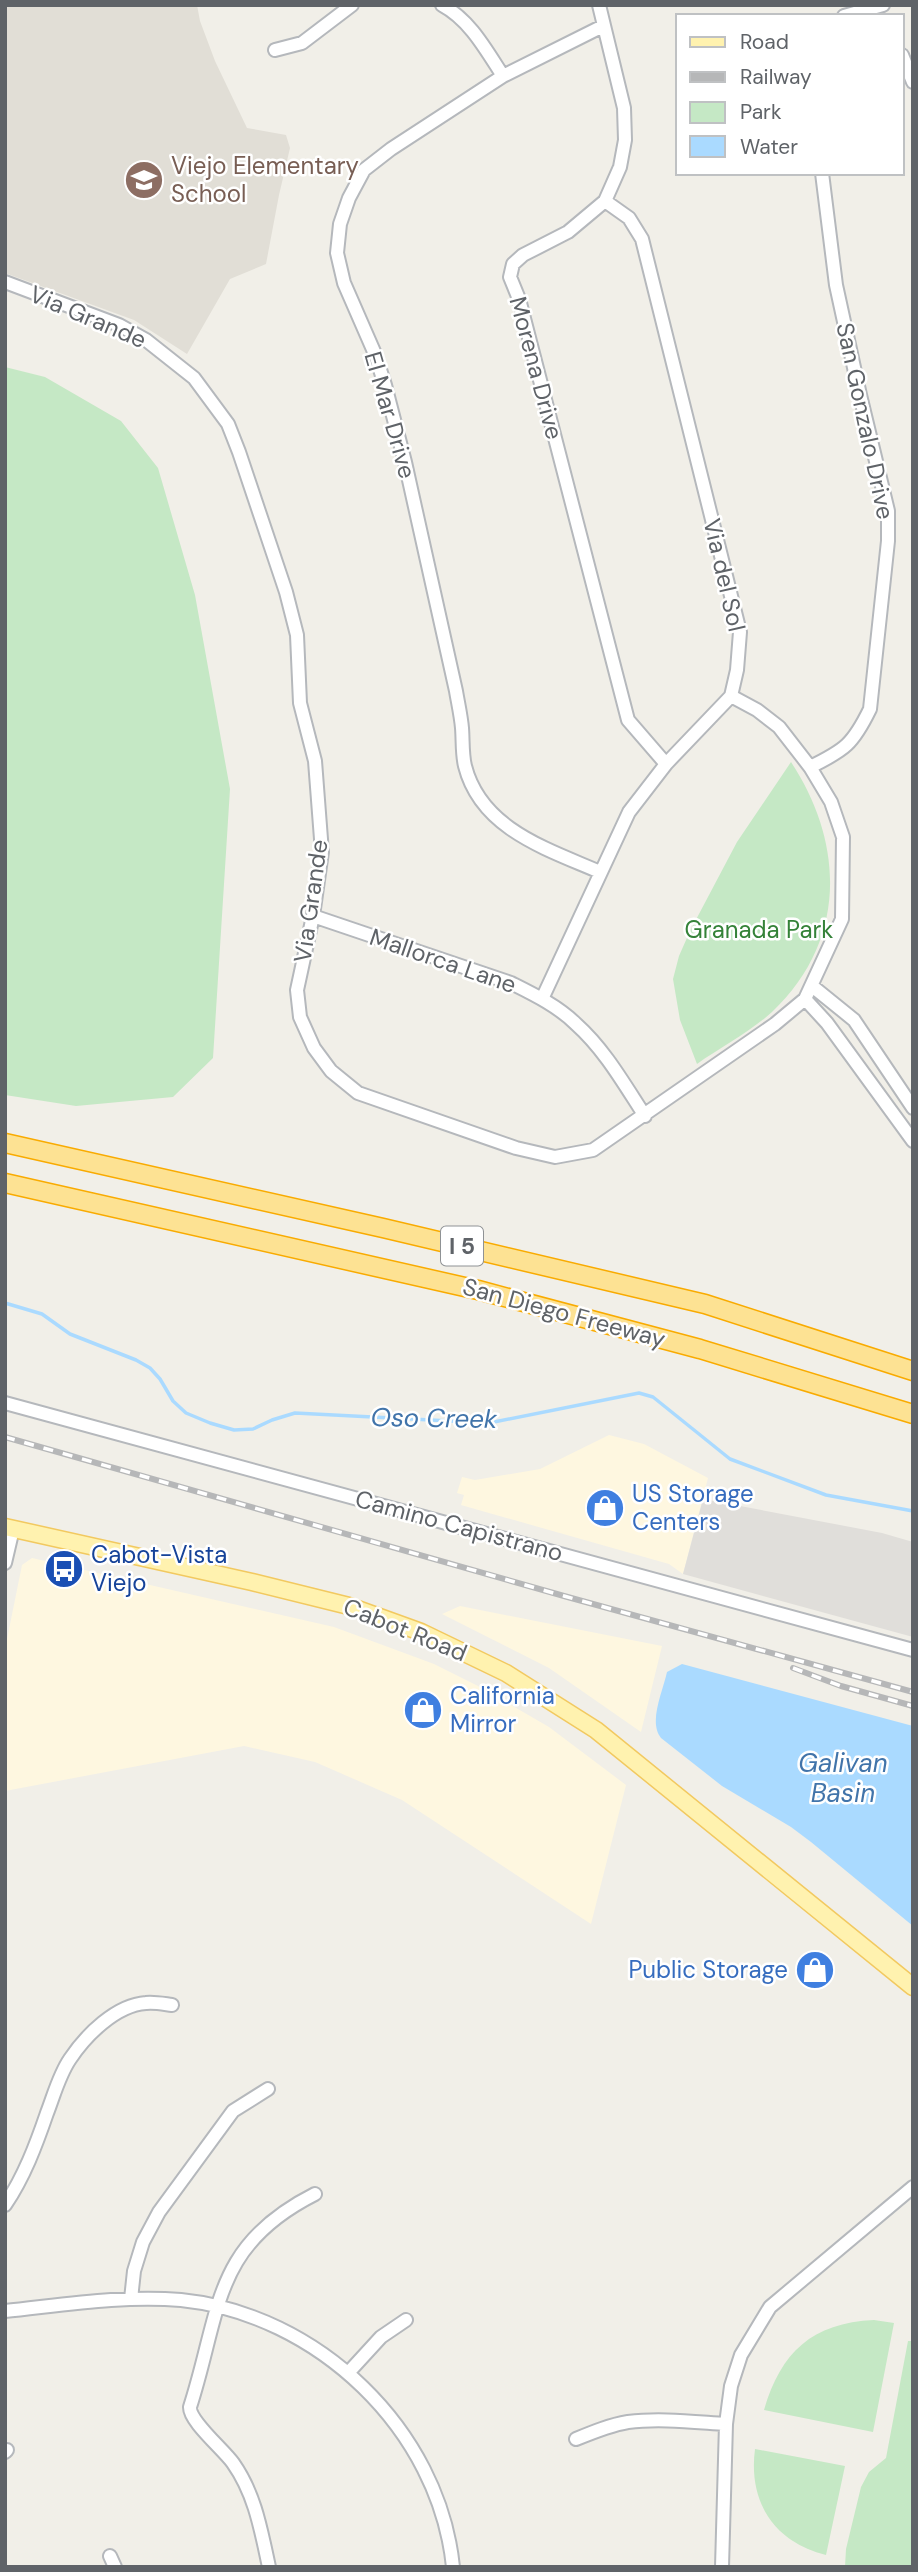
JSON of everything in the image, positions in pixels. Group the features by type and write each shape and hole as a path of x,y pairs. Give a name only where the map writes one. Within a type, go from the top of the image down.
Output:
{"highway":[{"name":"San Diego Freeway","path":"5,1143 369,1224 705,1304 913,1371"},
{"name":"San Diego Freeway","path":"5,1183 491,1293 700,1349 913,1414"}],"main road":[{"name":"Cabot Road","path":"9,1528 349,1606 421,1632 506,1673 606,1738 913,1987"}],"street":[{"path":"275,50 302,43 352,5"},
{"path":"442,5 453,11 476,36 503,76"},
{"name":"Morena Drive","path":"599,5 624,108 625,140 620,167 605,201 568,232 523,255 513,264 510,277 522,312 628,720 666,764"},
{"path":"851,14 883,5"},
{"name":"El Mar Drive","path":"600,872 515,833 494,817 476,795 464,765 462,726 456,691 405,461 385,385 344,283 337,253 340,225 349,198 364,170 391,149 503,76 603,26"},
{"path":"904,60 913,82"},
{"name":"San Gonzalo Drive","path":"810,767 841,752 857,734 870,709 888,541 888,511 836,285 822,175"},
{"name":"Via del Sol","path":"605,201 629,218 642,239 740,632 737,670 731,695"},
{"name":"Via Grande","path":"5,282 119,325 146,340 194,378 228,424 286,592 297,635 300,703 314,761 322,852 313,916 297,990 300,1017 314,1048 331,1071 358,1093 516,1148 555,1157 593,1150 775,1024 805,999"},
{"path":"542,999 629,812 666,764 731,695 779,727 810,767 831,802 843,837 842,919 805,999 827,1023 913,1140"},
{"name":"Mallorca Lane","path":"313,916 511,983 542,999 575,1023 604,1053 645,1116"},
{"path":"812,986 854,1020 913,1108"},
{"name":"Camino Capistrano","path":"5,1403 913,1650"},
{"path":"5,1563 9,1528"},
{"path":"5,2206 27,2167 59,2080 70,2059 87,2038 121,2011 144,2003 172,2005"},
{"path":"131,2299 134,2271 143,2242 159,2212 233,2112 268,2089"},
{"path":"722,2567 726,2424 731,2386 741,2355 770,2307 913,2187"},
{"path":"269,2567 257,2513 248,2489 233,2463 190,2413 216,2306 242,2254 259,2231 288,2207 315,2194"},
{"path":"5,2311 131,2299 182,2300 244,2314 284,2330 316,2348 376,2400 405,2439 428,2477 442,2515 453,2567"},
{"path":"348,2373 381,2337 406,2320"},
{"path":"576,2439 605,2427 628,2422 726,2424"}],"shaded area":[{"name":"Viejo Elementary School","path":"5,5 197,5 215,61 247,128 286,135 290,148 266,264 230,279 187,354 134,320 5,273"},
{"path":"609,1435 644,1444 708,1478 683,1574 669,1564 461,1505 464,1495 457,1493 462,1477 475,1480 540,1469"},
{"path":"703,1499 882,1533 913,1542 913,1637 683,1574"},
{"path":"32,1558 334,1627 434,1664 549,1727 626,1785 591,1924 402,1800 315,1762 244,1746 5,1791 5,1649 22,1565"},
{"path":"460,1606 662,1646 641,1732 549,1668 442,1614"}],"green space":[{"path":"5,367 45,377 121,421 158,468 195,595 230,789 213,1058 173,1097 76,1106 5,1095"},
{"name":"Granada Park","path":"791,762 809,793 821,826 828,858 830,891 825,923 814,955 797,984 772,1012 697,1064 680,1020 673,979 679,956 737,842"},
{"path":"874,2320 894,2323 873,2432 764,2410 780,2372 802,2344 833,2327"},
{"path":"908,2341 913,2341 913,2567 845,2567 846,2549 861,2487 869,2472 886,2458"},
{"path":"755,2449 845,2466 826,2555 792,2540 768,2517 756,2486"}],"water":[{"name":"Galivan Basin","path":"682,1664 913,1726 913,1926 791,1827 722,1786 661,1738 657,1731 656,1715 667,1672"}],"waterway":[{"name":"Oso Creek","path":"5,1303 42,1314 70,1334 136,1360 150,1368 173,1401 186,1413 234,1430 253,1429 295,1413 489,1423 639,1393 653,1397 730,1459 826,1495 913,1511"}],"railway":[{"path":"5,1437 913,1692"},
{"path":"793,1668 841,1686 913,1706"}],"place":[{"name":"Viejo Elementary School","path":"144,180"},
{"name":"US Storage Centers","path":"605,1508"},
{"name":"Cabot-Vista Viejo","path":"64,1569"},
{"name":"California Mirror","path":"423,1710"},
{"name":"Public Storage","path":"815,1970"}]}
